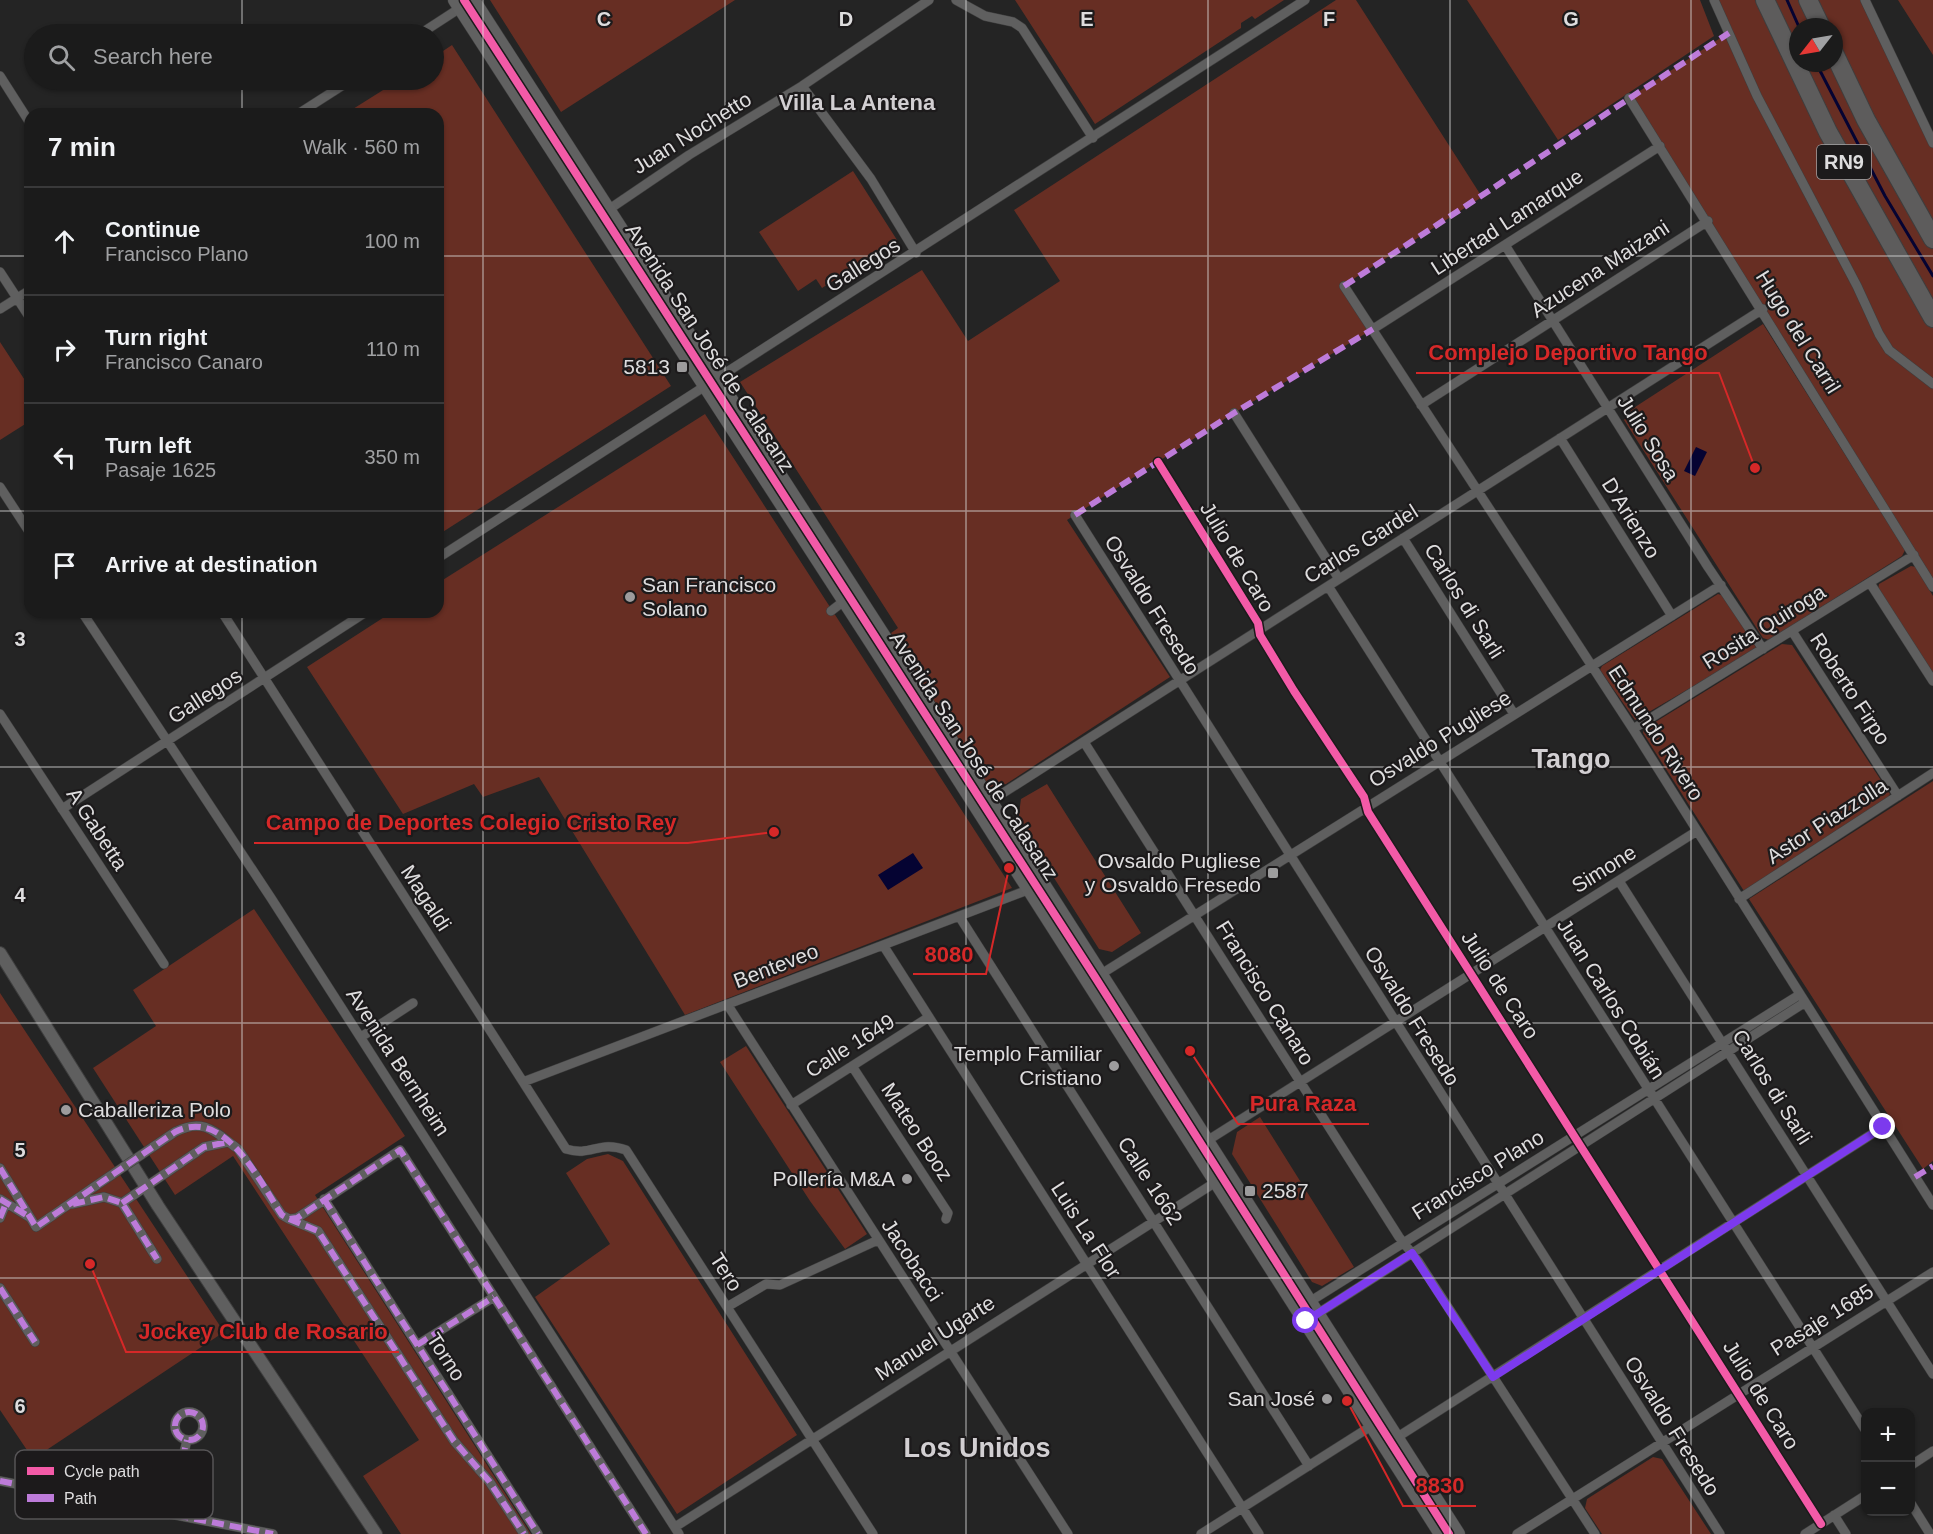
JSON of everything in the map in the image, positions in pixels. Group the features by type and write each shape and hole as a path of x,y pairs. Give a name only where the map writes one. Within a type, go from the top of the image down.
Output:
{"highway":[{"name":"RN9","path":"1765,0 1828,132 1933,318"},
{"path":"1808,0 1817,18"},
{"name":"RN9","path":"1843,72 1866,120 1933,240"}],"main road":[{"path":"458,4 473,0"},
{"name":"Avenida San José de Calasanz","path":"473,0 1043,884 1094,978"},
{"name":"Avenida San José de Calasanz","path":"458,4 1029,890 1094,978 1201,1144 1378,1422 1441,1534"},
{"name":"Avenida San José de Calasanz","path":"1378,1422 1396,1438 1458,1534"}],"street":[{"name":"Juan Nochetto","path":"595,218 802,86 929,0"},
{"path":"956,0 985,16 1013,22 1022,28 1093,138"},
{"name":"Gallegos","path":"444,554 916,253 1305,0"},
{"path":"1714,0 1758,96 1857,286 1879,334 1889,350 1933,384"},
{"path":"1864,0 1933,143"},
{"path":"433,24 458,4"},
{"path":"0,76 24,114"},
{"path":"802,86 871,179 916,253"},
{"path":"307,108 335,90"},
{"name":"Hugo del Carril","path":"1629,98 1763,309 1933,587"},
{"name":"Libertad Lamarque","path":"1373,329 1660,146"},
{"name":"Azucena Maizani","path":"1421,405 1708,221"},
{"name":"Julio Sosa","path":"1505,245 1763,649"},
{"path":"0,272 24,309"},
{"name":"Edmundo Rivero","path":"1344,285 1633,729 1801,999 1933,1205"},
{"path":"0,309 24,294"},
{"name":"Carlos Gardel","path":"978,809 1763,309"},
{"path":"1234,413 1339,579"},
{"name":"D'Arienzo","path":"1560,438 1672,616"},
{"name":"Julio de Caro","path":"1158,462 1258,623 1259,630 1294,692 1364,797 1367,806 1472,974 1821,1524"},
{"path":"0,487 24,524"},
{"name":"Osvaldo Fresedo","path":"1075,515 1720,1534"},
{"name":"Carlos di Sarli","path":"1403,538 1514,714"},
{"name":"Rosita Quiroga","path":"1633,729 1914,555"},
{"path":"1870,583 1933,681"},
{"name":"Osvaldo Pugliese","path":"1094,978 1439,759 1721,585"},
{"name":"Juan Carlos Cobián","path":"1328,586 1861,1423"},
{"path":"831,611 844,601"},
{"name":"Avenida Bernheim","path":"86,618 360,1037 677,1531"},
{"name":"Magaldi","path":"226,618 523,1083"},
{"name":"Gallegos","path":"62,809 357,618"},
{"name":"Roberto Firpo","path":"1792,631 1898,796"},
{"name":"A Gabetta","path":"0,714 164,964"},
{"name":"Francisco Canaro","path":"1084,742 1300,1082 1595,1534"},
{"name":"Astor Piazzolla","path":"1739,899 1933,773"},
{"name":"Simone","path":"1201,1144 1698,831"},
{"name":"Carlos di Sarli","path":"1619,880 1933,1374"},
{"name":"Benteveo","path":"523,1083 1043,884"},
{"name":"Calle 1662","path":"959,916 1309,1466"},
{"name":"Luis La Flor","path":"883,945 1258,1534"},
{"path":"0,954 146,1187 376,1534"},
{"name":"Francisco Plano","path":"1308,1311 1404,1243 1497,1184 1722,1043 1801,999"},
{"name":"Francisco Plano","path":"1308,1311 1412,1253 1504,1195 1728,1052 1801,999"},
{"path":"360,1037 414,1003"},
{"name":"Jacobacci","path":"727,1004 1068,1534"},
{"name":"Calle 1649","path":"791,1105 929,1017"},
{"name":"Mateo Booz","path":"852,1066 948,1213 946,1220"},
{"name":"Tero","path":"523,1083 566,1149 579,1153 610,1144 626,1150 873,1534"},
{"path":"0,1168 36,1227 175,1132 189,1125 208,1126 238,1149 282,1215 318,1231 454,1441 489,1481 524,1534"},
{"path":"1396,1438 1883,1127"},
{"path":"122,1203 204,1147 228,1142"},
{"path":"289,1219 297,1218 400,1150 646,1534"},
{"name":"Manuel Ugarte","path":"677,1531 950,1349 1222,1178"},
{"path":"86,1195 105,1197 122,1203 157,1259"},
{"name":"Torno","path":"324,1199 538,1534"},
{"path":"0,1218 3,1201 31,1218"},
{"path":"727,1307 766,1284 780,1285 878,1240"},
{"name":"Pasaje 1685","path":"1517,1534 1933,1272"},
{"path":"0,1288 35,1342"},
{"path":"417,1345 494,1297"},
{"path":"1201,1534 1378,1422"},
{"path":"185,1450 187,1440"},
{"path":"1915,1463 1933,1451"},
{"path":"0,1480 15,1483"},
{"path":"1805,1534 1861,1498"},
{"path":"1915,1509 1930,1534"},
{"path":"1834,1515 1846,1534"},
{"path":"203,1519 273,1534"}],"shaded area":[{"path":"490,0 735,0 561,112"},
{"path":"1015,0 1284,0 1255,19 1252,16 1241,23 1241,28 1095,124"},
{"path":"1336,0 1356,0 1482,197 1344,285 1373,329 1234,413 1067,520 1170,677 1006,784 992,788 987,784 891,633 898,628 740,382 922,270 968,341 1060,281 1014,210"},
{"path":"1467,0 1700,0 1714,36 1558,140"},
{"path":"1714,0 1865,0 1933,143 1933,587 1629,98 1728,33"},
{"path":"1898,0 1933,0 1933,55"},
{"path":"452,45 671,386 444,531 444,108 355,108 383,90 444,90 444,50"},
{"path":"853,171 897,240 822,288 816,279 798,291 759,232"},
{"path":"1763,324 1905,550 1902,556 1769,640 1763,638 1624,420 1632,409"},
{"path":"0,342 24,379 24,425 0,440"},
{"path":"705,414 1012,888 685,1015 539,777 483,797 474,784 403,814 307,667 383,618 444,618 444,579"},
{"path":"1696,447 1707,452 1695,476 1684,471"},
{"path":"1911,566 1916,567 1933,596 1933,675 1878,589 1879,584"},
{"path":"1718,594 1724,596 1756,647 1754,651 1635,720 1600,670 1602,666"},
{"path":"1782,644 1792,645 1890,794 1886,800 1744,891 1643,733 1644,729"},
{"path":"1933,781 1933,1161 1923,1169 1749,899"},
{"path":"1047,784 1141,933 1112,952 1099,949 1018,821 1021,799"},
{"path":"913,853 923,868 888,890 878,875"},
{"path":"254,909 405,1136 315,1195 531,1534 401,1534 363,1476 419,1440 233,1156 175,1195 93,1068 156,1026 133,990"},
{"path":"0,993 224,1332 47,1450 27,1450 0,1410"},
{"path":"746,1046 867,1234 845,1249 810,1201 720,1062"},
{"path":"1260,1117 1354,1267 1322,1286 1312,1282 1232,1154 1237,1132"},
{"path":"608,1154 623,1161 797,1435 677,1514 535,1297 610,1244 566,1173 587,1159"},
{"path":"1653,1457 1662,1459 1711,1534 1602,1534 1585,1508 1587,1499"}],"waterway":[{"path":"1787,0 1795,18"},
{"path":"1821,72 1885,196 1933,276"}],"marked path":[{"path":"1344,286 1729,33"},
{"path":"1075,515 1234,413 1373,329"},
{"path":"0,1168 36,1227 175,1132 193,1127 210,1129 225,1138 239,1151 282,1215 289,1219 297,1218 400,1150 646,1534"},
{"path":"122,1203 204,1147 228,1142"},
{"path":"1915,1177 1933,1166"},
{"path":"73,1204 104,1197 122,1203 157,1259"},
{"path":"0,1199 28,1216"},
{"path":"324,1199 538,1534"},
{"path":"0,1218 6,1203"},
{"path":"289,1219 318,1231 454,1441 489,1481 524,1534"},
{"path":"0,1288 35,1342"},
{"path":"417,1345 494,1297"},
{"path":"189,1412 199,1416 203,1426 199,1436 189,1440 179,1436 175,1426 179,1416 189,1412"},
{"path":"185,1450 187,1440"},
{"path":"0,1481 15,1484"},
{"path":"196,1519 273,1534"}],"cycle path":[{"path":"464,0 1095,977 1449,1534"},
{"path":"1158,462 1258,623 1260,635 1294,691 1364,797 1368,812 1821,1524"}],"place":[{"name":"5813","path":"682,367"},
{"name":"Complejo Deportivo Tango","path":"1755,468"},
{"name":"San Francisco Solano","path":"630,597"},
{"name":"Campo de Deportes Colegio Cristo Rey","path":"774,832"},
{"name":"8080","path":"1009,868"},
{"name":"Ovsaldo Pugliese y Osvaldo Fresedo","path":"1273,873"},
{"name":"Pura Raza","path":"1190,1051"},
{"name":"Templo Familiar Cristiano","path":"1114,1066"},
{"name":"Caballeriza Polo","path":"66,1110"},
{"name":"Pollería M&A","path":"907,1179"},
{"name":"2587","path":"1250,1191"},
{"name":"Jockey Club de Rosario","path":"90,1264"},
{"name":"San José","path":"1327,1399"},
{"name":"8830","path":"1347,1401"}],"district":[{"name":"Villa La Antena","path":"857,102"},
{"name":"Tango","path":"1571,759"},
{"name":"Los Unidos","path":"977,1448"}],"route":[{"path":"1306,1321 1412,1253 1493,1377 1883,1127"}]}
